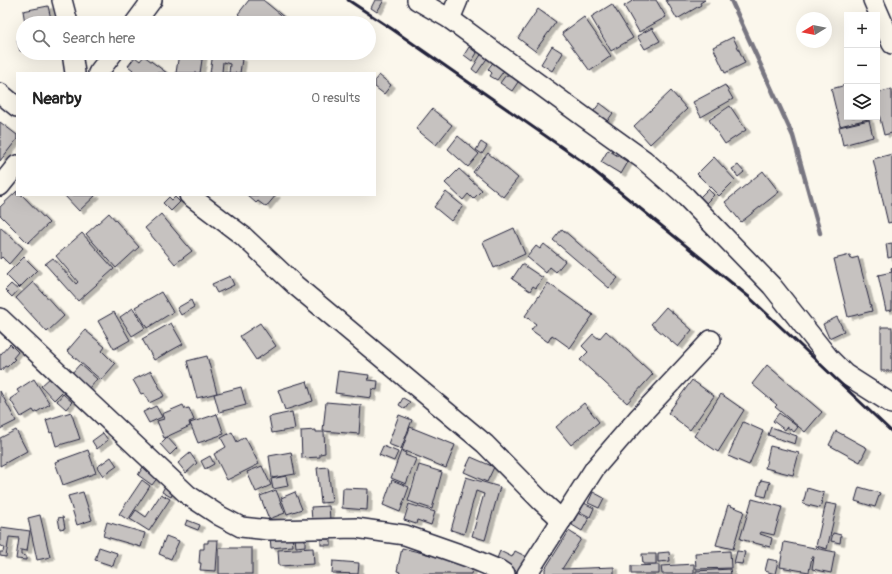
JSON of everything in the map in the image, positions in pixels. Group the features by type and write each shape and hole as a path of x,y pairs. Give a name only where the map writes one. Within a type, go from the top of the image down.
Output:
{"street":[{"path":"62,0 66,16"},
{"path":"140,16 152,0"},
{"path":"417,0 450,19 644,160 686,197 772,286 830,358 845,374 892,404"},
{"path":"450,19 458,0"},
{"path":"873,0 892,44"},
{"path":"73,60 75,72"},
{"path":"99,72 108,60"},
{"path":"0,93 16,106"},
{"path":"0,186 16,166"},
{"path":"190,196 243,236 295,285 485,444 562,520"},
{"path":"0,318 188,495 220,516 241,527 269,530 356,528 405,535 468,557 499,570 504,574"},
{"path":"527,574 595,468 639,417 711,340"}],"building":[{"path":"249,0 263,0 282,16 240,16 238,14"},
{"path":"375,0 384,0 377,12 371,8"},
{"path":"634,0 656,0 666,17 639,32 624,6"},
{"path":"666,0 705,0 700,3 701,5 677,19"},
{"path":"612,4 633,38 611,51 591,17"},
{"path":"48,6 50,16 24,16 23,11"},
{"path":"538,9 556,22 535,51 518,38"},
{"path":"584,17 611,56 590,71 562,33"},
{"path":"652,28 660,41 645,49 637,36"},
{"path":"733,37 745,63 725,73 713,47"},
{"path":"552,46 563,53 552,71 541,64"},
{"path":"469,47 477,53 472,61 464,55"},
{"path":"482,53 488,57 477,73 472,69"},
{"path":"133,60 149,60 166,72 132,72 133,70 128,66"},
{"path":"178,60 202,60 200,72 176,72"},
{"path":"212,60 242,60 240,72 229,72 230,64 223,62 222,72 210,72"},
{"path":"494,61 505,69 497,80 490,76 492,73 488,69"},
{"path":"512,74 520,79 512,91 500,83 506,75 510,77"},
{"path":"379,75 391,85 384,94 376,88 376,79"},
{"path":"725,85 733,99 701,117 693,102"},
{"path":"844,86 844,120 864,120 840,126 831,89"},
{"path":"892,89 892,133 884,135 880,118 880,92"},
{"path":"671,91 687,109 650,144 634,126"},
{"path":"600,103 613,113 606,123 593,112"},
{"path":"730,106 746,130 725,144 709,120"},
{"path":"432,109 452,125 436,145 416,129"},
{"path":"869,120 873,137 843,145 839,127"},
{"path":"0,122 16,134 16,140 0,161"},
{"path":"458,136 479,154 468,167 448,149"},
{"path":"481,142 487,146 482,154 476,150"},
{"path":"608,150 628,162 621,174 601,162"},
{"path":"488,153 518,178 503,197 473,172"},
{"path":"892,154 892,222 888,223 873,159"},
{"path":"714,157 735,180 719,196 697,174"},
{"path":"738,165 744,172 738,177 732,169"},
{"path":"459,169 482,190 473,199 468,194 463,200 445,183"},
{"path":"763,171 779,192 741,222 725,202"},
{"path":"708,189 714,195 706,203 700,197"},
{"path":"16,192 16,196 23,196 49,223 28,243 0,215 0,207"},
{"path":"446,192 463,206 451,221 434,207"},
{"path":"65,196 95,196 79,211"},
{"path":"248,196 275,196 266,207 258,201 256,203"},
{"path":"169,197 172,200 175,197 180,202 171,211 163,203"},
{"path":"109,213 139,247 116,268 86,234"},
{"path":"161,214 192,251 175,264 145,228"},
{"path":"0,227 23,248 9,264 2,257 0,259"},
{"path":"514,228 525,254 494,268 483,242"},
{"path":"562,229 618,278 609,288 553,240"},
{"path":"82,233 114,269 78,301 45,264 53,258 76,284 78,282 56,256"},
{"path":"892,243 892,257 888,258 886,244"},
{"path":"544,244 565,261 556,272 550,267 546,273 527,257 536,246 540,249"},
{"path":"850,255 851,259 858,257 872,311 848,317 834,259"},
{"path":"24,257 37,270 19,288 6,275"},
{"path":"522,264 543,278 536,288 533,286 530,291 512,279"},
{"path":"892,272 892,310 886,311 878,275"},
{"path":"230,276 234,285 217,293 212,284"},
{"path":"33,282 64,316 47,332 16,298"},
{"path":"548,283 593,315 570,348 552,335 548,342 531,330 536,324 525,316"},
{"path":"11,284 18,290 12,297 5,290"},
{"path":"161,292 173,312 147,328 135,307"},
{"path":"191,300 194,307 181,315 177,308"},
{"path":"666,307 692,330 678,347 651,324"},
{"path":"133,308 145,328 132,336 120,317"},
{"path":"114,312 130,340 114,349 98,321"},
{"path":"837,317 844,331 829,338 823,324"},
{"path":"171,323 183,344 154,360 142,339"},
{"path":"260,323 276,346 256,360 240,336"},
{"path":"881,327 892,327 892,371 881,371"},
{"path":"85,330 105,347 102,351 115,364 101,380 67,351"},
{"path":"606,331 653,374 627,403 580,360 588,352 582,346 593,334 599,339"},
{"path":"10,344 18,352 13,358 15,359 1,371 0,355"},
{"path":"207,356 217,393 197,398 187,361"},
{"path":"80,364 97,379 88,389 71,374"},
{"path":"767,365 822,412 805,432 775,407 777,405 752,384"},
{"path":"151,371 164,396 149,403 144,393 141,394 133,380"},
{"path":"338,371 369,375 368,380 378,381 377,390 372,389 371,398 335,393"},
{"path":"51,377 64,390 54,400 41,386"},
{"path":"34,379 50,404 35,413 33,410 21,417 10,399 19,393 17,390"},
{"path":"692,380 714,396 690,430 668,413"},
{"path":"307,381 313,401 285,410 278,390"},
{"path":"241,387 246,405 219,412 214,394"},
{"path":"0,391 16,421 0,429"},
{"path":"63,394 72,402 66,409 57,401"},
{"path":"721,394 744,410 718,452 694,436"},
{"path":"403,398 410,402 405,409 399,405"},
{"path":"326,402 361,405 359,434 323,431"},
{"path":"584,403 599,422 571,445 556,427"},
{"path":"183,405 185,409 189,408 194,420 189,422 190,426 164,438 157,421 164,419 162,414"},
{"path":"156,406 162,417 149,423 143,412"},
{"path":"71,412 80,439 56,446 52,432 50,433 46,420"},
{"path":"292,412 295,429 272,433 269,417"},
{"path":"779,413 798,427 794,432 787,427 785,430 773,421"},
{"path":"217,414 224,434 198,443 190,423"},
{"path":"399,415 412,420 401,449 388,444"},
{"path":"743,422 763,431 749,465 728,456"},
{"path":"410,427 455,445 446,468 402,450"},
{"path":"771,427 797,436 795,444 768,435"},
{"path":"16,430 27,451 0,466 0,438"},
{"path":"316,430 316,432 324,432 325,453 320,454 320,457 302,458 301,431"},
{"path":"836,431 867,448 860,462 829,445"},
{"path":"232,432 237,442 245,437 259,464 227,480 214,454 226,447 221,438"},
{"path":"103,433 108,440 97,449 92,441"},
{"path":"167,437 177,448 170,455 160,444"},
{"path":"383,446 398,452 394,461 379,455"},
{"path":"770,446 799,453 793,475 765,468"},
{"path":"88,450 96,473 63,485 55,462"},
{"path":"401,451 406,453 405,455 416,459 406,484 391,478"},
{"path":"291,452 295,474 272,478 269,456"},
{"path":"190,453 197,463 186,473 178,463"},
{"path":"210,456 214,464 205,469 201,461"},
{"path":"111,457 117,466 103,476 97,467"},
{"path":"471,457 494,467 487,482 464,472"},
{"path":"419,465 442,472 432,509 408,501"},
{"path":"262,466 271,485 256,492 247,472"},
{"path":"143,467 158,477 152,485 138,475"},
{"path":"328,467 332,502 321,503 317,468"},
{"path":"286,476 288,486 273,489 271,479"},
{"path":"466,477 500,487 485,540 472,536 484,494 476,491 464,534 451,530"},
{"path":"142,480 150,486 128,520 119,514"},
{"path":"392,480 409,487 400,512 383,505"},
{"path":"761,480 770,482 766,497 757,495"},
{"path":"166,484 175,488 171,497 162,492"},
{"path":"859,487 880,493 875,507 855,501"},
{"path":"343,488 368,489 367,510 342,508"},
{"path":"807,488 824,493 820,508 803,504"},
{"path":"276,490 285,513 269,519 260,496"},
{"path":"83,492 92,520 77,525 68,496"},
{"path":"295,492 302,509 287,514 281,498"},
{"path":"593,492 604,498 599,508 588,503"},
{"path":"161,494 170,499 149,531 130,519 136,510 146,517"},
{"path":"752,499 782,507 774,535 761,532 760,534 772,538 770,547 740,539"},
{"path":"584,503 594,508 590,517 580,512"},
{"path":"826,503 837,505 827,549 816,546"},
{"path":"409,504 435,512 431,525 417,520 416,524 404,520"},
{"path":"728,505 744,511 733,549 716,545"},
{"path":"329,506 330,520 312,521 311,507"},
{"path":"578,513 589,518 582,531 572,525"},
{"path":"40,515 50,557 37,560 28,518"},
{"path":"63,517 65,528 60,529 58,518"},
{"path":"187,520 200,525 198,530 185,525"},
{"path":"107,522 145,533 141,547 103,536"},
{"path":"1,527 30,531 27,551 21,550 21,555 26,556 26,560 16,559 19,538 9,537 6,557 0,556 0,552 3,552 4,547 0,546"},
{"path":"569,531 581,539 562,569 614,567 614,574 545,574 545,569"},
{"path":"833,533 841,535 840,543 831,541"},
{"path":"166,536 179,541 171,559 159,554"},
{"path":"292,536 293,546 271,548 270,537"},
{"path":"295,538 305,538 305,546 296,547"},
{"path":"321,539 331,539 331,545 321,545"},
{"path":"208,540 218,540 216,571 200,570 200,549 204,549 204,543 208,543"},
{"path":"784,542 835,552 831,573 812,569 814,557 812,557 809,572 780,567"},
{"path":"99,547 117,553 113,566 95,560"},
{"path":"219,548 252,548 252,574 219,574"},
{"path":"313,548 314,564 279,566 278,550"},
{"path":"402,548 473,565 471,574 399,574 400,572 397,571"},
{"path":"500,551 512,557 515,551 527,557 520,573 496,561"},
{"path":"730,551 731,568 696,569 695,553"},
{"path":"737,551 745,552 742,564 734,563"},
{"path":"669,552 670,561 658,562 658,553"},
{"path":"642,554 656,554 656,564 643,564"},
{"path":"768,559 778,561 775,574 765,571"},
{"path":"333,561 359,563 358,574 332,573"},
{"path":"694,564 694,574 662,574 661,566"},
{"path":"659,565 659,574 631,574 631,566"},
{"path":"730,569 731,574 696,574 696,571"}],"waterway":[{"path":"731,0 793,136 820,233"}],"railway":[{"path":"348,0 372,16"},
{"path":"376,18 583,162 749,297 892,432"}]}
